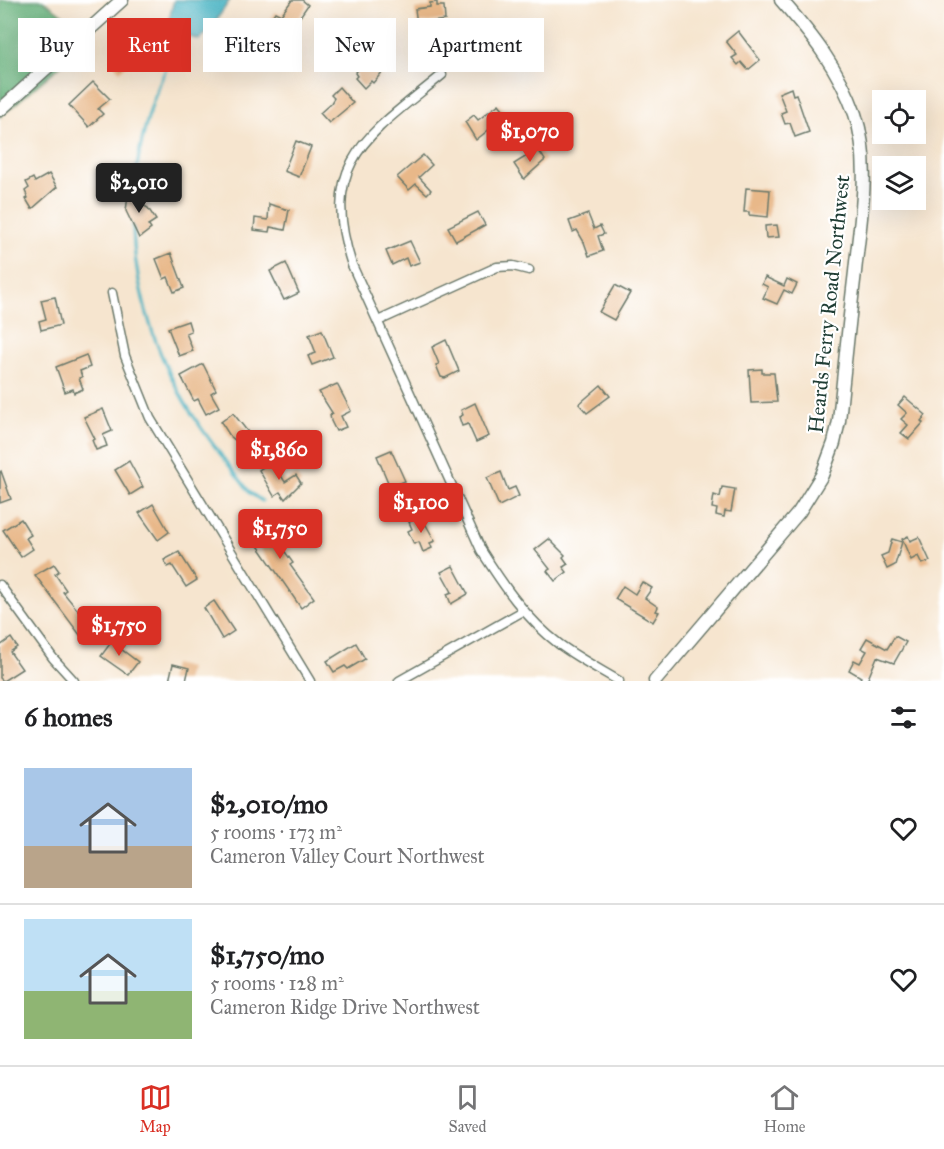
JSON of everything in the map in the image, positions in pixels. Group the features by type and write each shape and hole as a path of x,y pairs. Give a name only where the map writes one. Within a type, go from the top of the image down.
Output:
{"street":[{"path":"0,110 122,0"},
{"name":"Heards Ferry Road Northwest","path":"655,681 799,512 822,475 834,443 839,421 862,202 861,143 855,114 836,71 813,37 781,0"},
{"path":"442,75 369,136 353,158 343,184 340,211 343,237 378,321 482,550 500,581 523,611 561,645 619,681"},
{"path":"378,321 497,267 513,266 529,270"},
{"path":"112,292 125,356 150,418 310,681"},
{"path":"0,585 53,658 74,681"},
{"path":"399,681 523,611"}],"green space":[{"path":"0,0 43,0 67,18 18,18 18,72 53,72 0,117"}],"water":[{"path":"174,0 230,0 218,18 203,18 203,36 199,40 191,37 191,18 169,18"}],"building":[{"path":"292,0 302,0 308,5 299,18 271,18 275,12 281,15"},
{"path":"437,2 437,6 444,6 445,18 416,18 415,9 430,7 430,3"},
{"path":"738,31 760,60 748,70 741,62 738,65 732,58 737,55 726,41"},
{"path":"382,72 373,83 371,81 364,88 355,78 357,76 355,73"},
{"path":"93,82 110,99 98,109 103,114 89,127 69,105"},
{"path":"339,87 353,103 329,123 320,113 331,103 334,98 331,95"},
{"path":"791,88 793,95 796,94 809,132 795,137 790,123 785,124 781,113 786,111 779,93"},
{"path":"499,104 510,118 504,123 506,125 496,134 491,128 476,140 465,122 474,115 478,120"},
{"path":"296,141 311,147 299,177 284,171"},
{"path":"538,149 545,160 524,179 514,164"},
{"path":"423,155 432,165 419,177 431,190 427,194 416,184 409,190 397,177"},
{"path":"49,174 57,187 32,209 26,199 28,198 25,191 29,188 26,182 33,178 35,182"},
{"path":"129,188 139,190 136,201 148,208 156,220 148,225 151,229 139,238 126,211"},
{"path":"746,188 770,190 768,217 749,215 749,212 744,212"},
{"path":"269,204 289,210 285,230 270,227 269,232 254,230 255,218 268,220"},
{"path":"478,212 485,225 456,241 448,227"},
{"path":"588,214 594,229 600,226 604,234 598,236 603,251 589,256 584,242 577,230 573,232 569,221"},
{"path":"777,225 779,237 766,238 765,226"},
{"path":"410,241 420,262 409,266 406,258 392,265 386,251"},
{"path":"171,253 184,288 174,292 168,277 164,279 156,259"},
{"path":"286,263 299,293 284,300 270,271"},
{"path":"765,277 784,286 787,279 797,284 792,294 784,290 777,304 763,298 768,287 762,284"},
{"path":"615,285 630,293 614,320 599,312"},
{"path":"55,297 61,325 41,330 39,321 46,319 41,300"},
{"path":"188,321 191,331 186,333 193,351 179,356 168,328"},
{"path":"322,330 333,357 312,365 308,356 316,353 309,335"},
{"path":"446,340 459,371 445,378 441,377 436,365 439,364 432,347"},
{"path":"86,355 90,367 80,371 82,377 79,378 83,389 74,393 73,389 65,392 56,367"},
{"path":"203,364 216,390 211,393 219,407 206,414 198,399 194,401 181,376"},
{"path":"762,369 762,373 774,373 777,402 751,403 749,370"},
{"path":"337,384 351,411 341,416 346,427 336,431 331,421 330,415 333,414 319,392"},
{"path":"601,385 610,396 587,413 579,404"},
{"path":"905,397 926,415 921,421 923,423 909,439 901,433 908,425 901,419 907,413 898,405"},
{"path":"475,403 489,436 476,442 468,424 462,426 459,417 463,415 461,410"},
{"path":"103,409 112,431 103,435 107,446 96,450 92,440 95,439 84,417"},
{"path":"233,413 255,441 245,448 230,436 221,422"},
{"path":"391,450 405,481 390,487 377,456"},
{"path":"129,461 143,487 130,495 115,470"},
{"path":"272,461 285,482 296,475 301,483 285,499 280,492 274,496 259,470"},
{"path":"0,472 11,499 0,503"},
{"path":"501,472 508,490 515,487 519,496 499,506 487,478"},
{"path":"722,487 735,489 731,512 725,511 724,517 716,515 717,509 712,508 714,495 720,497"},
{"path":"153,504 169,532 158,540 139,513"},
{"path":"266,516 287,546 283,549 293,563 290,565 314,598 301,608 250,534 254,532 250,527"},
{"path":"421,516 435,541 430,543 432,548 423,552 419,542 414,544 408,531 412,529 409,522"},
{"path":"21,519 31,535 26,538 33,549 21,557 3,530"},
{"path":"908,536 910,541 919,537 930,561 922,564 918,556 911,560 902,539"},
{"path":"549,539 565,555 563,557 568,564 563,567 567,572 555,581 547,571 550,569 535,550"},
{"path":"892,539 902,542 895,565 887,569 881,556 888,553"},
{"path":"179,552 197,580 186,587 172,565 168,567 164,560"},
{"path":"54,564 59,571 55,574 66,590 63,592 84,618 88,615 95,623 80,635 35,575"},
{"path":"453,566 468,594 451,604 447,594 452,592 441,572"},
{"path":"642,582 652,588 645,598 658,607 656,611 659,612 653,622 615,599 623,586 635,594"},
{"path":"214,601 234,631 222,639 204,608"},
{"path":"895,636 906,642 894,663 877,657 867,681 859,681 861,677 849,670 854,660 860,663 867,651 861,648 867,638 887,649"},
{"path":"115,637 124,645 121,649 138,662 128,675 101,656"},
{"path":"11,638 17,647 10,652 22,669 3,681 0,678 0,646"},
{"path":"356,643 365,659 348,669 345,666 334,672 327,661"},
{"path":"173,664 189,668 186,681 169,681"}],"waterway":[{"path":"134,190 136,170 150,109 165,72"},
{"path":"133,224 134,250 144,302 151,328 172,378 210,441 250,493 262,501"}]}
